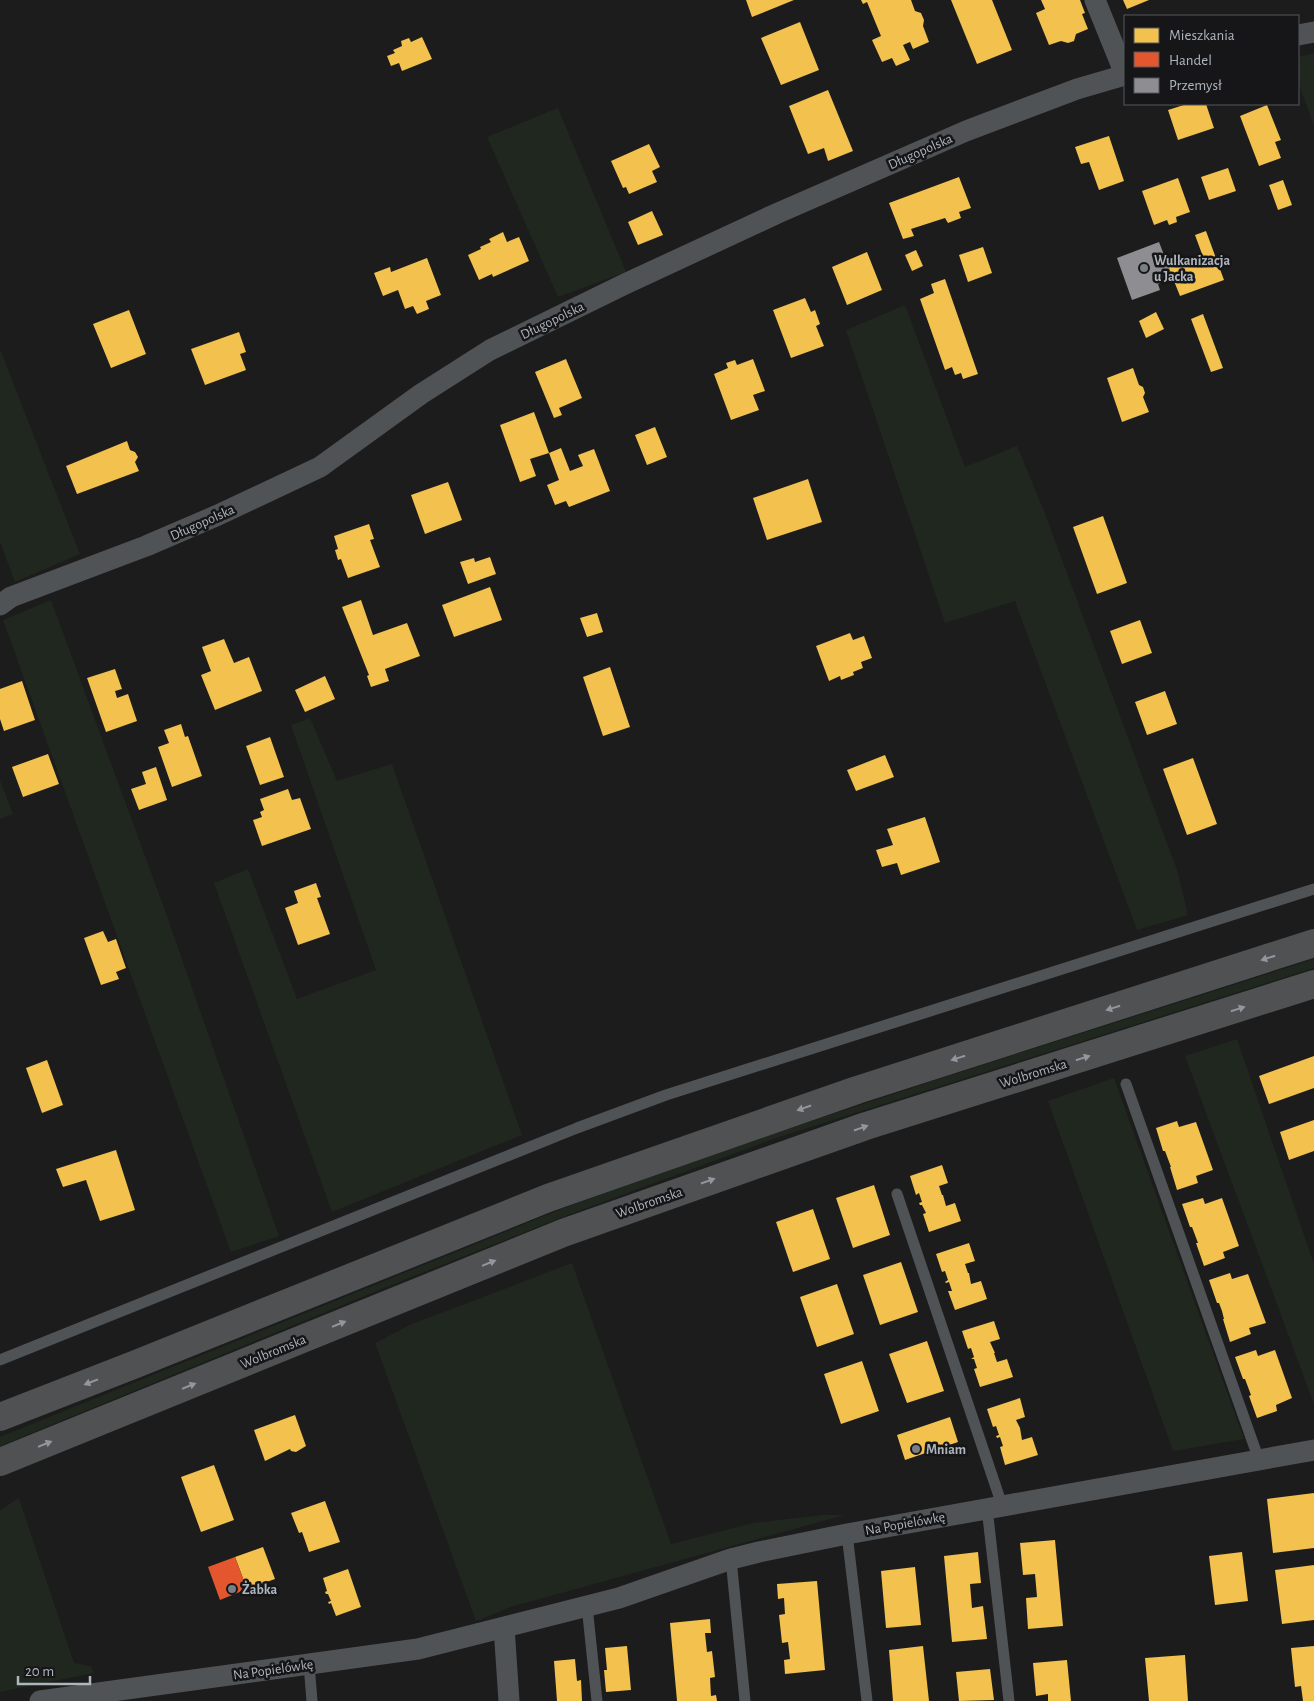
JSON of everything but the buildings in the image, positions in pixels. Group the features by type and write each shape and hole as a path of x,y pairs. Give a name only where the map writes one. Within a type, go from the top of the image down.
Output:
{"main road":[{"path":"0,1417 558,1195 866,1087 1314,943"},
{"name":"Wolbromska","path":"0,1462 563,1232 866,1126 1314,984"}],"street":[{"path":"1095,0 1124,72"},
{"path":"1299,35 1314,32"},
{"name":"Długopolska","path":"0,605 11,597 191,527 320,467 421,394 490,350 625,284 778,213 966,130 1077,88 1124,75"},
{"name":"Na Popielówkę","path":"40,1701 418,1649 619,1598 731,1559 847,1534 1314,1450"},
{"path":"504,1627 509,1701"}],"lane":[{"path":"0,1360 666,1094 1314,889"},
{"path":"1126,1084 1260,1460"},
{"path":"897,1194 995,1507 1009,1701"},
{"path":"847,1534 867,1701"},
{"path":"731,1559 745,1701"},
{"path":"587,1606 596,1701"},
{"path":"308,1664 312,1701"}],"shaded area":[{"path":"1314,53 1314,126 1299,85 1299,57"},
{"path":"558,108 626,272 558,297 487,137"},
{"path":"905,305 965,467 1017,446 1044,511 1177,870 1188,915 1137,930 1015,601 945,623 846,330"},
{"path":"0,349 80,554 15,582 0,542"},
{"path":"51,600 162,902 279,1236 231,1252 3,620"},
{"path":"310,718 337,781 392,764 522,1135 332,1212 214,883 248,869 297,999 376,970 291,725"},
{"path":"0,780 13,814 0,819"},
{"path":"1314,959 1314,968 776,1138 568,1215 394,1284 0,1446 0,1437 564,1208 732,1147"},
{"path":"1237,1039 1314,1264 1314,1404 1185,1056"},
{"path":"1114,1078 1244,1439 1173,1451 1048,1101"},
{"path":"572,1263 671,1544 753,1523 823,1515 845,1515 514,1606 476,1621 375,1343 412,1324"},
{"path":"19,1498 74,1663 91,1666 94,1673 0,1692 0,1510"}],"place":[{"name":"Wulkanizacja u Jacka","path":"1144,268"},
{"name":"Mniam","path":"916,1449"},
{"name":"Żabka","path":"232,1589"}]}
